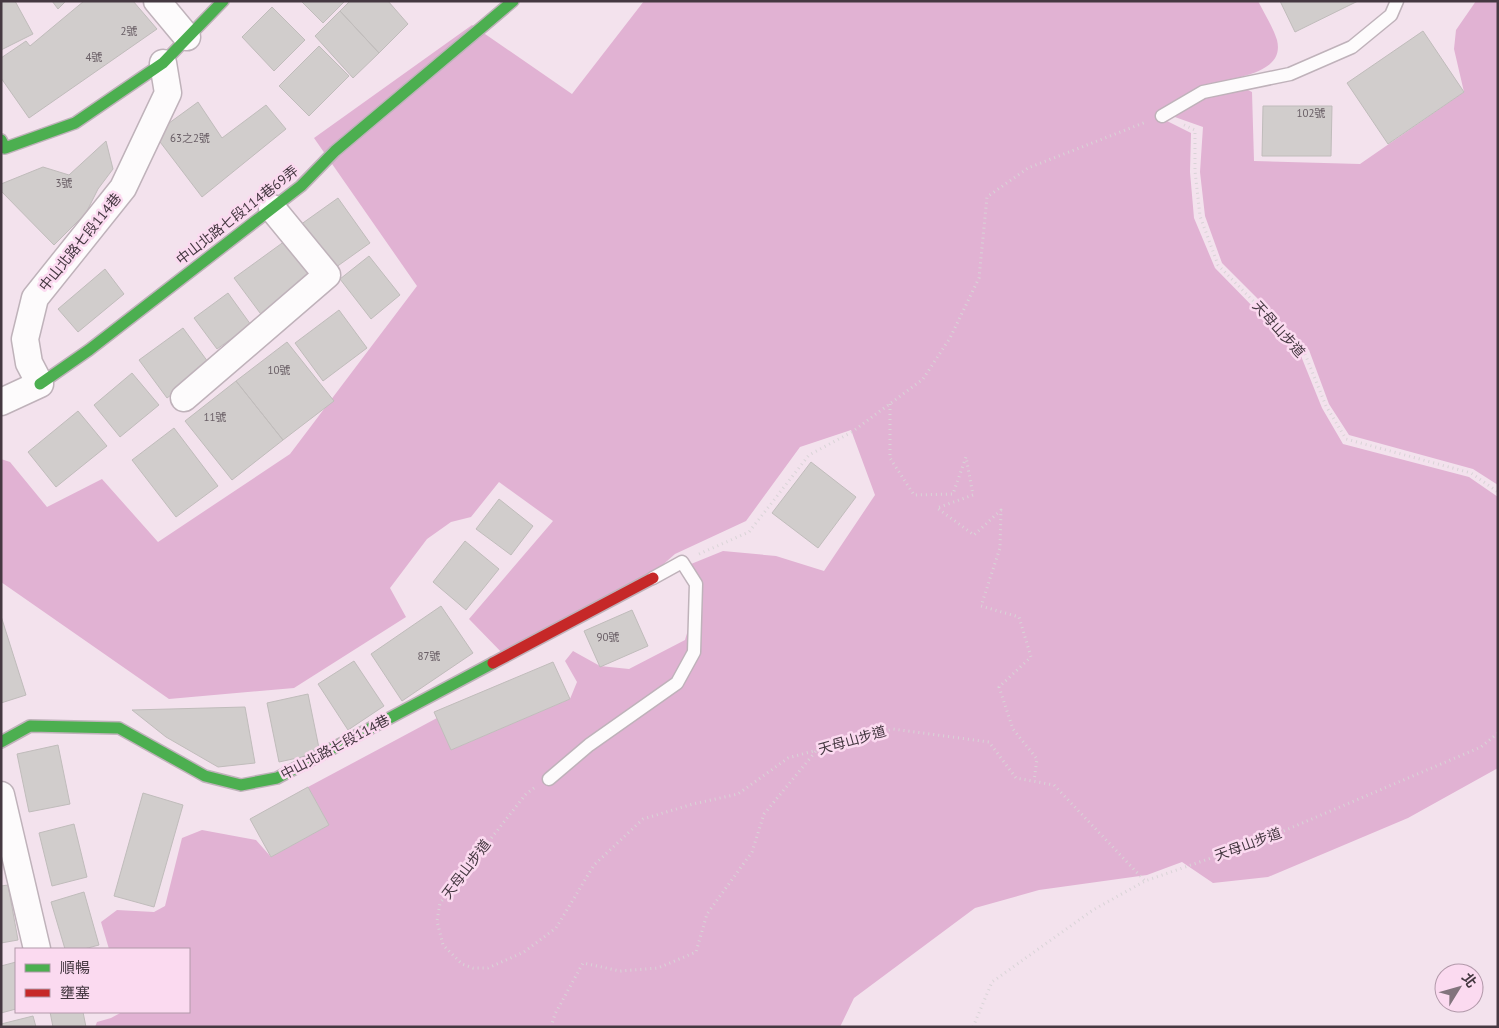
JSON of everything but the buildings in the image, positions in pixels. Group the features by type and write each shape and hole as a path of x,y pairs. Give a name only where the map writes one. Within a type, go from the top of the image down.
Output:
{"street":[{"path":"157,1 187,37"},
{"path":"2,146 75,123 163,63 223,1"},
{"name":"中山北路七段114巷69弄","path":"40,384 89,350 301,186 335,151 513,1"},
{"name":"中山北路七段114巷","path":"40,384 29,363 25,339 35,298 123,188 168,93 163,63"},
{"path":"184,398 327,275 272,208"},
{"path":"1,402 40,384"},
{"name":"中山北路七段114巷","path":"1,742 30,726 119,728 205,776 241,785 277,778 653,578"},
{"path":"1,795 37,948"}],"lane":[{"path":"1162,116 1203,92 1290,74 1352,47 1391,15 1397,1"},
{"path":"549,778 589,745 677,683 694,652 696,584 682,562 653,578"}],"path":[{"path":"682,562 749,532 809,455 852,432 923,378 950,338 979,278 987,197 1028,168 1162,116"},
{"name":"天母山步道","path":"1162,116 1195,130 1195,171 1200,216 1218,265 1305,354 1326,406 1346,439 1471,473 1498,492"},
{"path":"890,403 890,458 914,495 953,494 966,458 973,495 937,508 974,535 1001,510 1000,548 981,606 1019,618 1031,657 999,687 1013,728 1037,759 1034,782"},
{"name":"天母山步道","path":"549,778 526,794 440,903 437,921 443,944 462,964 473,968 488,968 524,952 556,928 594,865 643,820 692,804 738,794 788,758 893,728 989,742 1016,778 1054,786 1146,881 1260,841 1481,747 1498,733"},
{"path":"551,1027 550,1024 583,963 620,971 658,968 696,952 706,914 752,852 764,814 816,750"},
{"path":"973,1027 992,982 1093,910 1146,881"}],"shaded area":[{"path":"644,1 1258,1 1277,40 1277,52 1273,61 1253,73 1216,83 1188,95 1157,116 1191,133 1190,172 1194,218 1215,268 1301,356 1322,408 1343,444 1469,477 1498,497 1498,768 1408,818 1268,877 1213,883 1182,862 1147,875 1039,890 975,908 854,998 840,1027 95,1027 97,1022 120,1013 190,1013 190,948 109,948 101,922 117,910 154,912 165,906 182,838 202,830 256,840 271,857 329,825 308,787 437,718 451,750 570,699 577,682 565,661 573,651 600,666 629,669 685,640 702,582 691,564 723,551 776,556 824,571 875,495 851,430 800,447 746,521 675,554 650,576 507,658 469,619 553,521 499,482 471,517 451,522 427,539 390,588 406,617 294,688 169,699 1,582 1,459 10,462 47,507 102,479 158,542 290,454 417,286 314,138 472,25 572,94"},
{"path":"1476,1 1498,1 1498,485 1473,469 1349,435 1329,404 1309,350 1222,263 1205,216 1200,172 1203,127 1172,116 1208,96 1242,87 1252,92 1254,161 1360,164 1464,92 1454,49 1456,30"}],"traffic: fast":[{"path":"1,140 5,148 75,123 163,63 223,1"},
{"path":"40,384 89,350 301,186 335,151 513,1"},
{"path":"1,742 30,726 119,728 205,776 241,785 277,778 493,663"}],"traffic: jam":[{"path":"493,663 653,578"}]}
